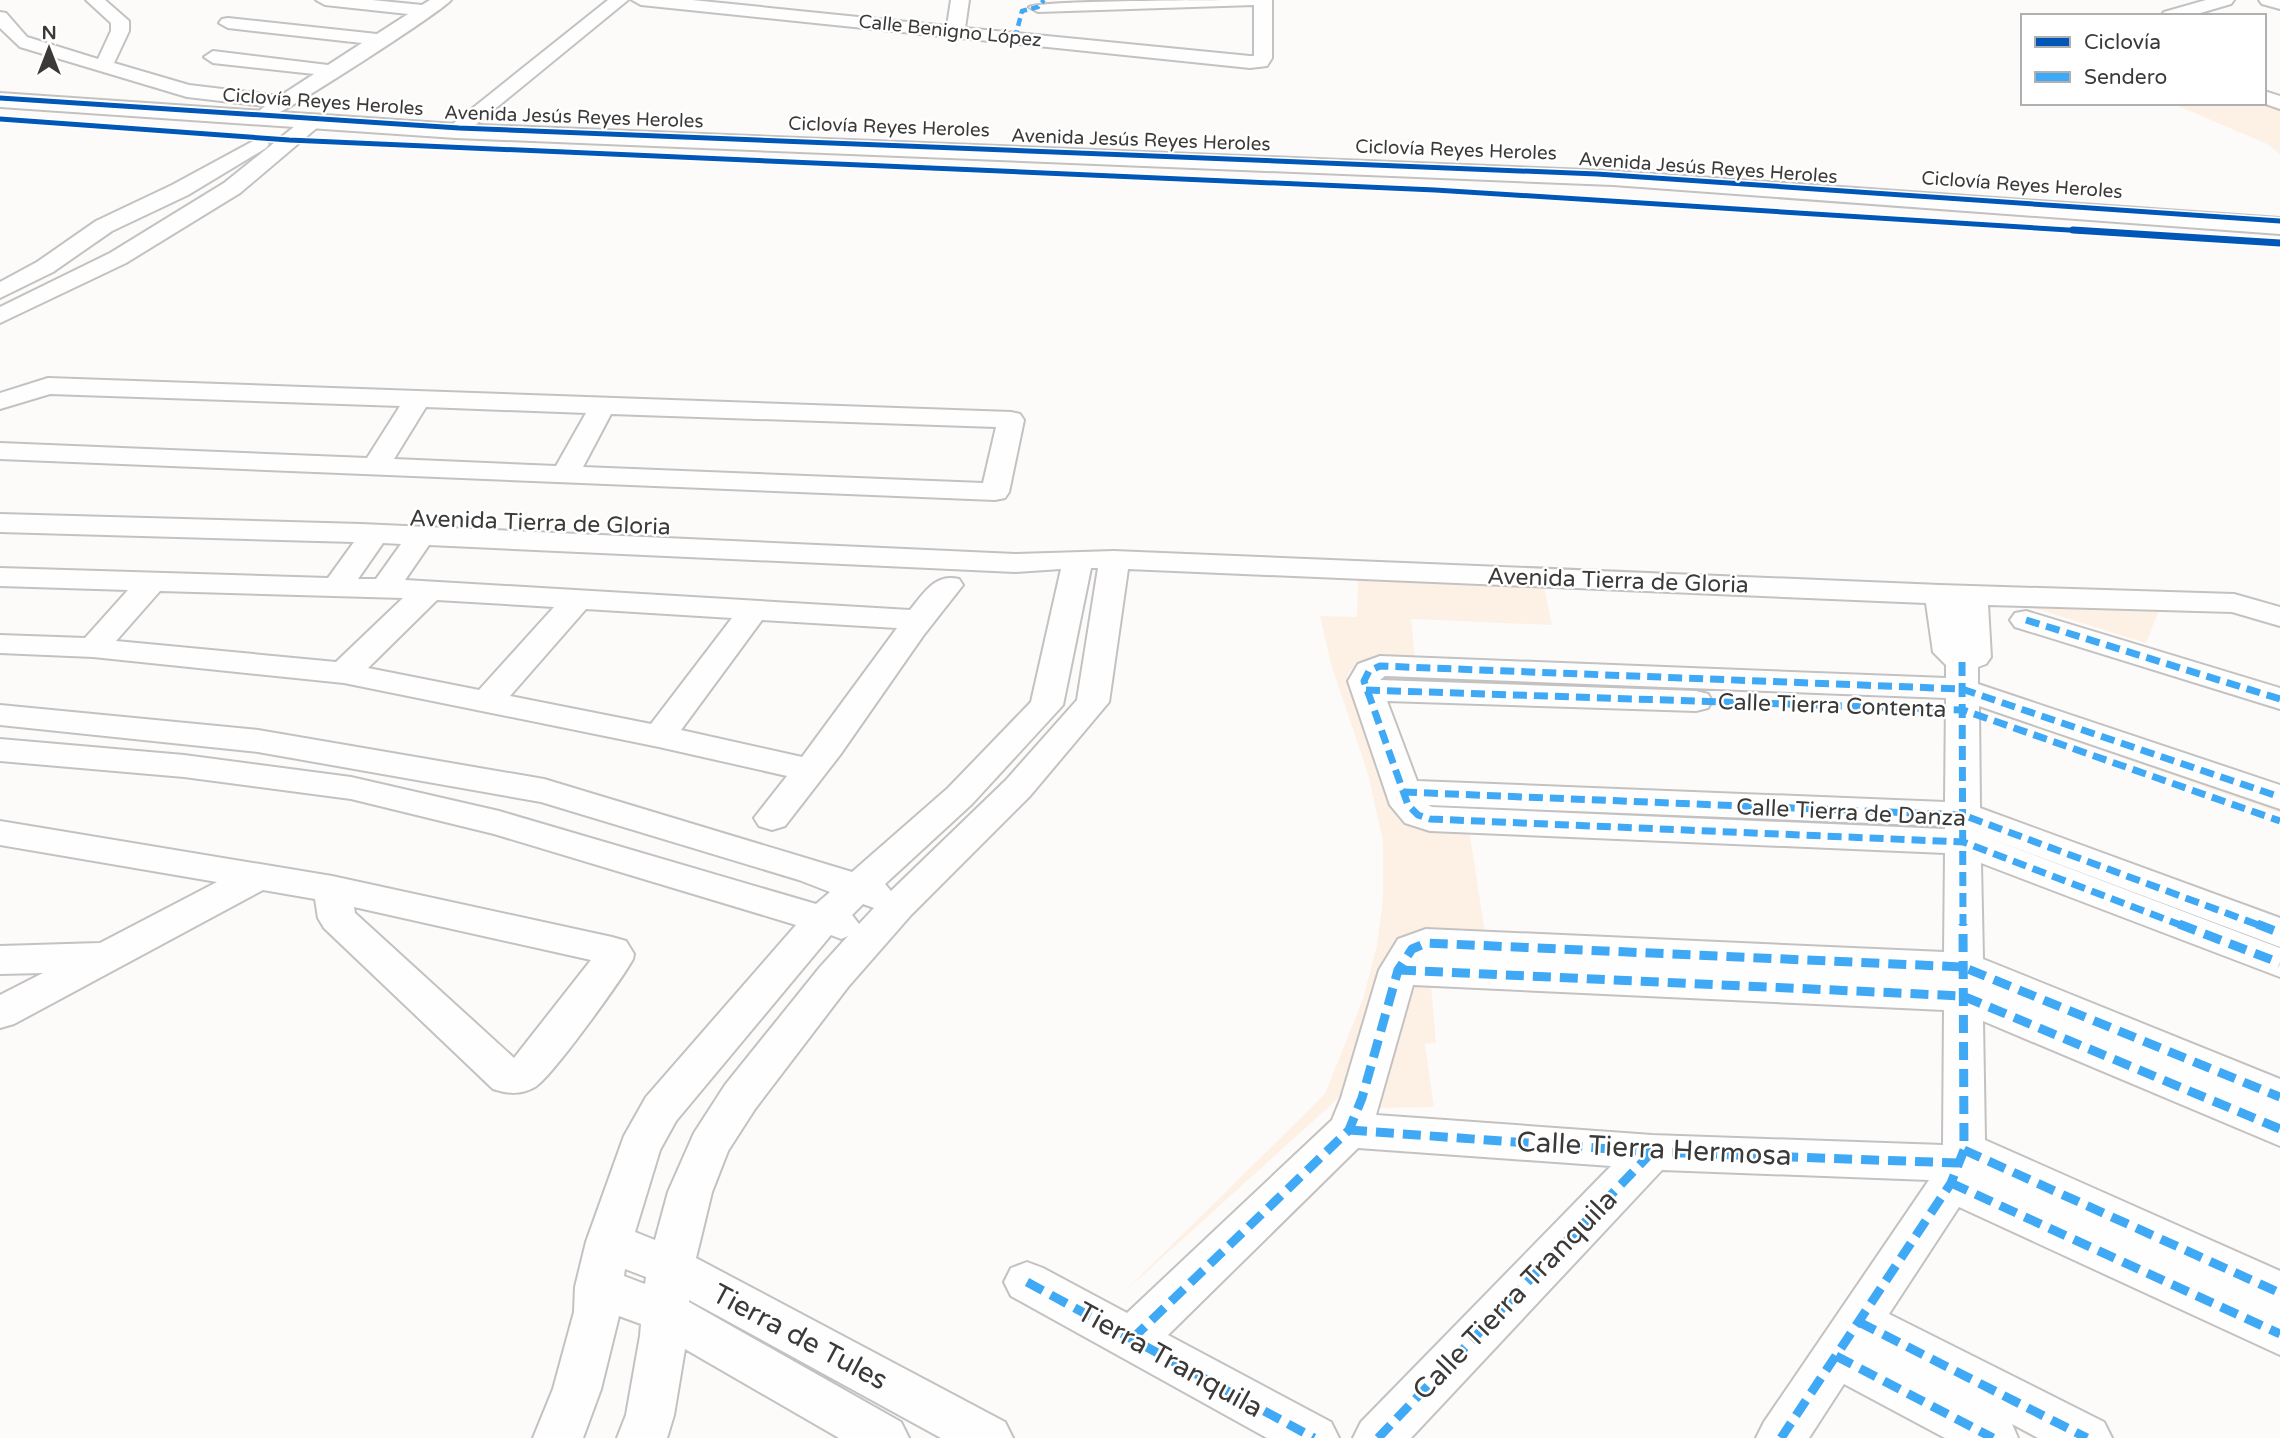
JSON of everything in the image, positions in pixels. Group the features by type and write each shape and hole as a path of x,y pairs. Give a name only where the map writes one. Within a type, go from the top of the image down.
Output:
{"street":[{"path":"96,0 120,7 120,31 104,65"},
{"path":"325,0 426,11"},
{"path":"0,291 62,256 104,226 180,190 279,123 333,71 442,0"},
{"path":"456,131 619,0"},
{"name":"Calle Benigno López","path":"641,0 1260,62 1264,58 1263,0"},
{"path":"955,32 960,0"},
{"path":"1038,7 1263,0"},
{"path":"2176,14 2225,0"},
{"path":"2268,0 2280,4"},
{"path":"1135,2 1150,51"},
{"path":"0,16 21,41 198,93 279,123"},
{"path":"172,87 203,64 226,17 382,40"},
{"path":"203,64 333,71"},
{"name":"Avenida Jesús Reyes Heroles","path":"0,100 279,123 312,122 1434,178 1745,204 2280,240"},
{"name":"Avenida Jesús Reyes Heroles","path":"0,117 279,123 1434,178 1613,178 2280,226"},
{"path":"0,316 118,258 232,188 279,123"},
{"path":"62,256 118,258"},
{"path":"0,401 48,386 1011,420 995,492 0,451"},
{"path":"376,466 418,399"},
{"path":"565,474 603,405"},
{"name":"Avenida Tierra de Gloria","path":"0,504 1014,541 1078,559"},
{"name":"Avenida Tierra de Gloria","path":"0,523 374,534 1015,563 1114,560 2158,601"},
{"path":"336,588 374,534"},
{"path":"384,589 421,536"},
{"path":"558,1438 577,1389 597,1312 598,1287 609,1242 639,1148 661,1109 823,919 960,796 1047,705 1078,559"},
{"path":"642,1438 650,1415 664,1336 667,1289 690,1192 709,1145 740,1097 834,977 898,906 1018,788 1093,702 1114,560"},
{"path":"0,577 429,590 916,620"},
{"path":"93,648 152,582"},
{"path":"772,818 834,741 916,620 948,585"},
{"path":"344,673 429,590"},
{"path":"1782,1438 1958,1165 1963,981 1962,687 1949,652 1940,594"},
{"path":"1962,687 1975,657 1971,611 1974,595"},
{"path":"487,701 578,599"},
{"path":"2158,601 2280,601"},
{"path":"2158,601 2280,639"},
{"path":"2234,603 2280,617"},
{"path":"659,736 754,610"},
{"path":"2026,620 2280,699"},
{"path":"0,644 93,648 344,673 810,769"},
{"name":"Calle Tierra Contenta","path":"1410,804 1373,678 1962,687 2280,797"},
{"name":"Calle Tierra Contenta","path":"1962,687 2280,821"},
{"path":"0,715 258,741 544,791 857,887 898,906"},
{"path":"0,750 184,766 351,788 499,824 872,935"},
{"name":"Calle Tierra de Danza","path":"1410,804 1444,819 1963,828 2280,933"},
{"name":"Calle Tierra de Danza","path":"1963,828 2280,963"},
{"path":"0,833 332,889 612,951 615,954 614,959 527,1071 518,1077 508,1078 337,918 332,889"},
{"path":"0,1013 258,877"},
{"path":"1132,1339 1349,1129 1412,956 1963,981 2280,1097"},
{"path":"0,960 106,957"},
{"path":"1963,981 2280,1129"},
{"name":"Calle Tierra Hermosa","path":"1349,1129 1652,1152 1958,1165 2280,1293"},
{"name":"Calle Tierra Tranquila","path":"1378,1438 1652,1152"},
{"name":"Calle Tierra Hermosa","path":"1958,1165 2280,1334"},
{"name":"Tierra de Tules","path":"609,1242 667,1289 884,1438"},
{"name":"Tierra Tranquila","path":"1027,1282 1314,1438"},
{"name":"Tierra de Tules","path":"598,1287 667,1289 988,1438"},
{"path":"1847,1339 1993,1438"},
{"path":"1847,1339 2087,1438"}],"shaded area":[{"path":"2266,103 2280,110 2280,154 2267,144 2176,105"},
{"path":"1358,580 1544,587 1552,625 1411,619 1415,657 1376,656 1359,662 1347,677 1392,809 1410,824 1469,829 1485,933 1413,933 1392,950 1344,1093 1121,1295 1325,1094 1363,999 1377,945 1383,898 1383,841 1368,774 1331,664 1320,616 1357,617"},
{"path":"2030,607 2159,611 2146,643"},
{"path":"2005,715 2280,805 2280,813 2008,718"},
{"path":"1412,984 1431,984 1436,1043 1425,1044 1434,1107 1374,1108"}],"marked path":[{"path":"1015,38 1022,11 1038,7 1044,0"},
{"path":"2026,620 2280,699"},
{"path":"1781,1438 1951,1183 1964,1150 1962,662"},
{"path":"2280,797 1962,689 1380,666 1369,671 1364,681 1408,805 1418,815 1430,819 1963,842 2280,963"},
{"path":"1366,690 1963,710 2280,821"},
{"path":"1403,792 1963,815 2280,933"},
{"path":"1132,1339 1349,1130 1362,1098 1398,970 1406,956 1420,944 1963,967 2280,1097"},
{"path":"1398,970 1963,996 2280,1129"},
{"path":"1349,1130 1652,1152 1959,1163"},
{"path":"1964,1150 2280,1293"},
{"path":"1378,1438 1652,1152"},
{"path":"1951,1183 2280,1334"},
{"path":"1027,1282 1314,1438"},
{"path":"1859,1322 2087,1438"},
{"path":"1836,1356 1993,1438"}],"cycle path":[{"name":"Ciclovía Reyes Heroles","path":"0,98 459,128 1597,174 2280,221"},
{"path":"0,119 289,140 1435,190 2280,243"}]}
